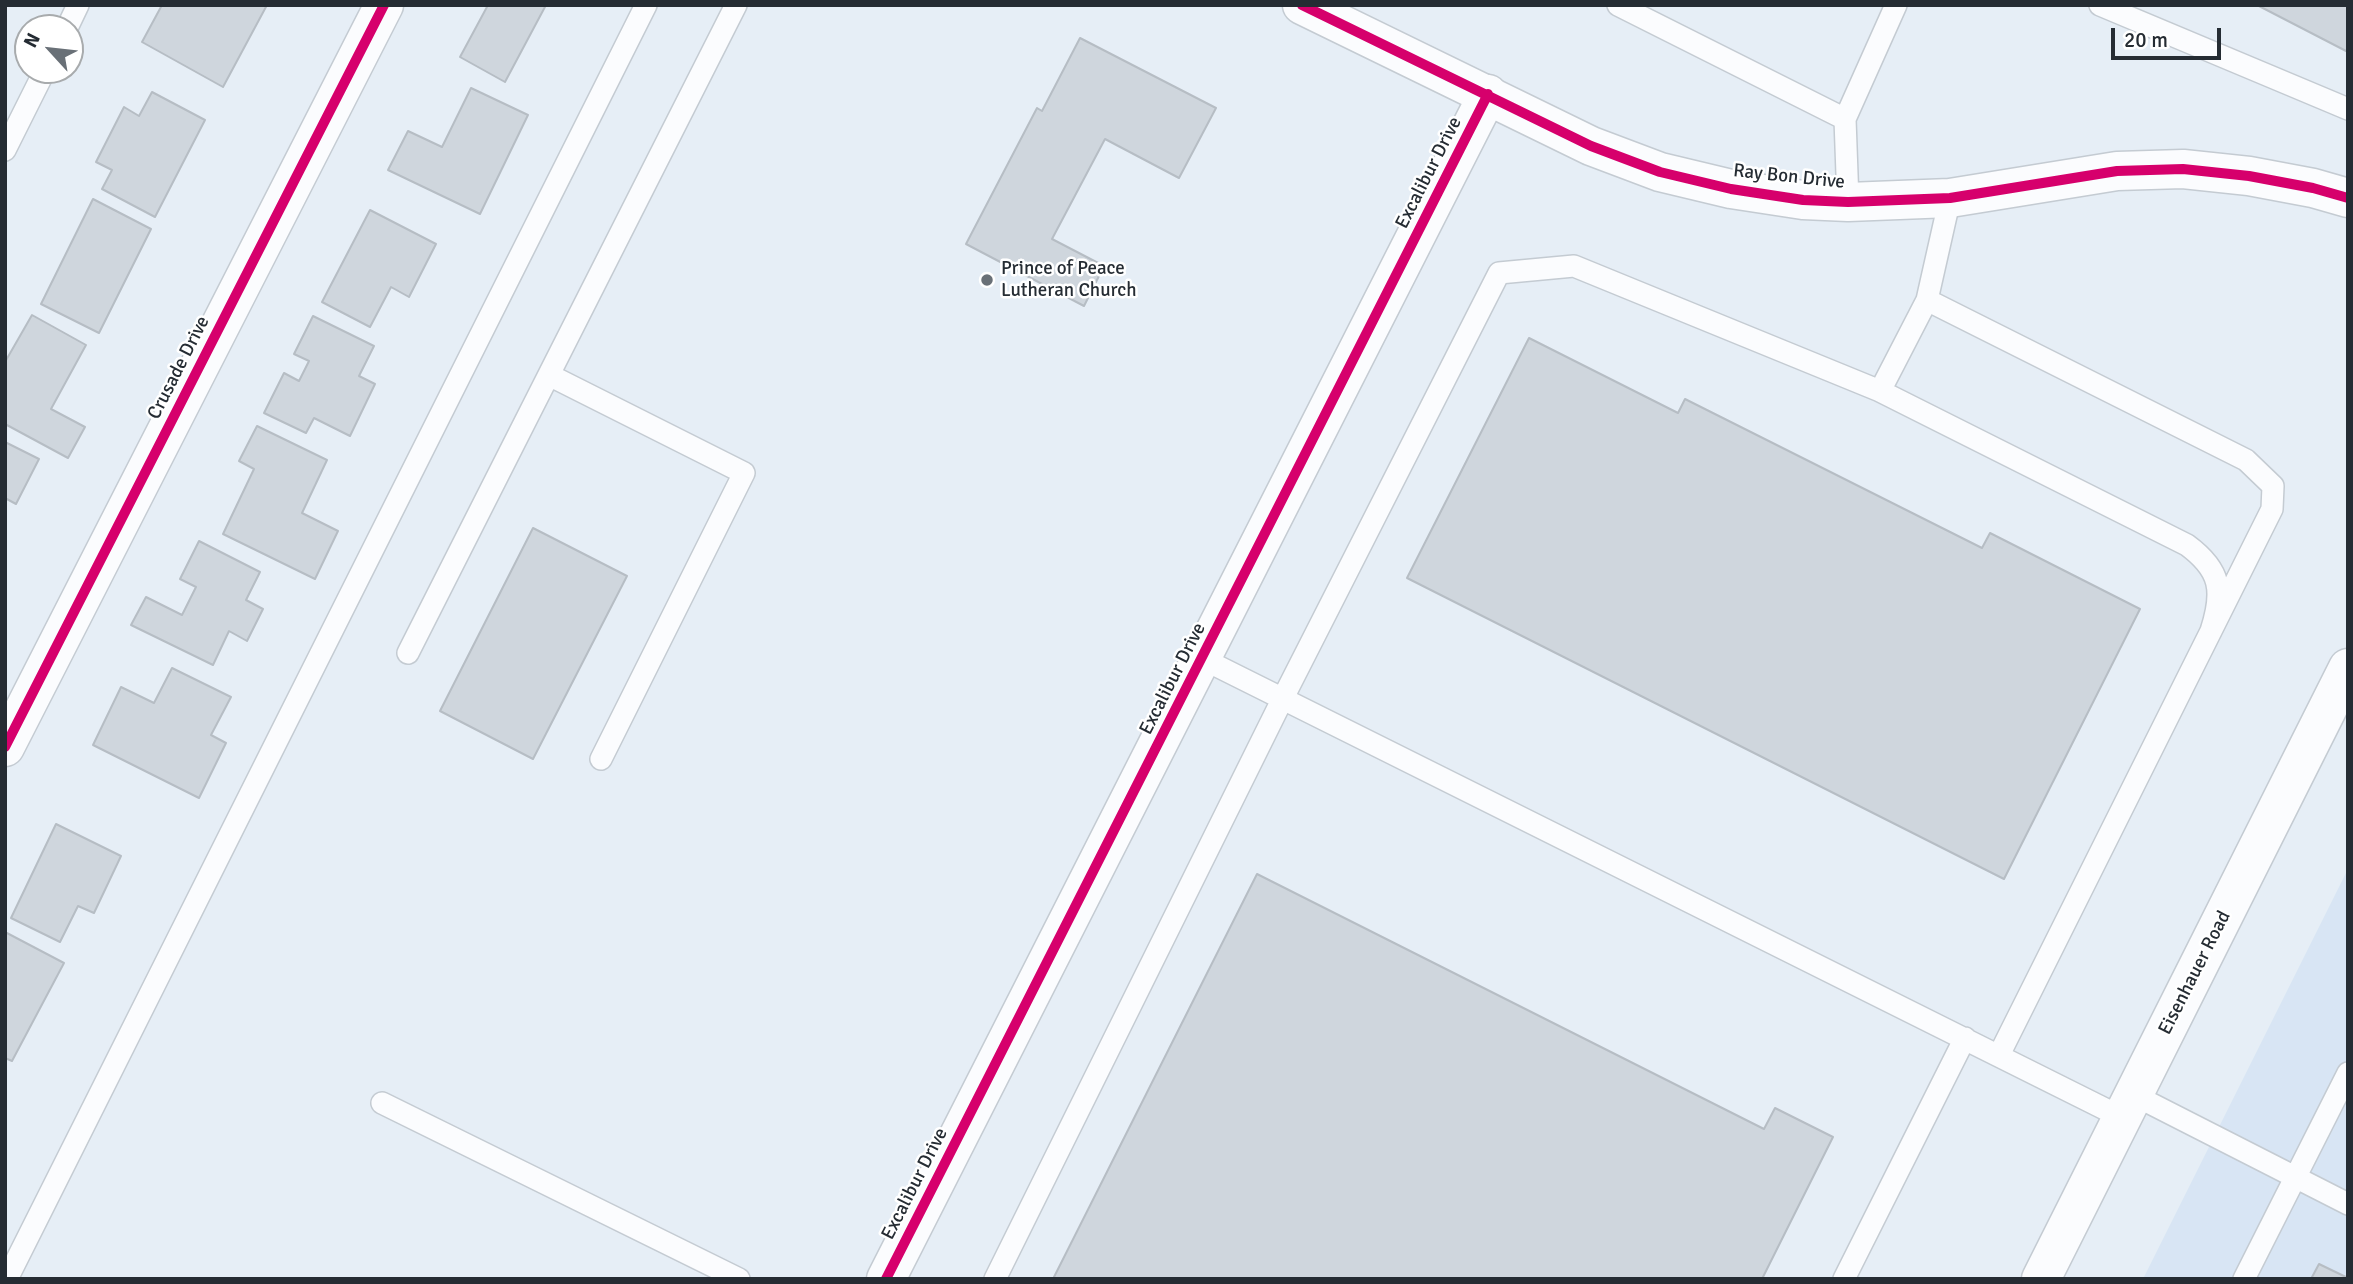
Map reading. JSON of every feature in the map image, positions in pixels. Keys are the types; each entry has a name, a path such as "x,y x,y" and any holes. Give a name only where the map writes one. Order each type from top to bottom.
{"street":[{"name":"Crusade Drive","path":"5,747 384,5"},
{"name":"Ray Bon Drive","path":"1302,5 1591,146 1660,172 1731,189 1803,200 1848,202 1950,198 2104,173 2183,170 2249,176 2313,188 2348,198"},
{"name":"Excalibur Drive","path":"886,1279 1488,94"},
{"name":"Eisenhauer Road","path":"2041,1279 2348,668"}],"lane":[{"path":"7,1279 646,5"},
{"path":"408,653 736,5"},
{"path":"1618,5 1845,119"},
{"path":"1848,202 1845,119 1896,5"},
{"path":"2100,5 2348,109"},
{"path":"5,150 39,84"},
{"path":"1880,391 1927,300 1950,198"},
{"path":"995,1279 1283,698 1499,273 1574,266 1880,391 2186,545 2201,556 2213,572 2220,594 2211,631"},
{"path":"1927,300 2246,460 2261,471 2273,486 2272,509 1999,1055"},
{"path":"549,375 744,473 601,760"},
{"path":"1203,659 1999,1055 2295,1177 2348,1203"},
{"path":"1844,1279 1965,1038"},
{"path":"2244,1279 2348,1073"},
{"path":"382,1103 738,1279"}],"shaded area":[{"path":"2348,869 2348,1279 2143,1279"}],"building":[{"path":"162,5 267,5 223,87 142,42"},
{"path":"488,5 546,5 505,82 460,57"},
{"path":"2257,5 2348,5 2348,52"},
{"path":"1080,38 1216,108 1179,178 1105,139 1052,239 1104,266 1084,306 966,244 1037,108 1042,111"},
{"path":"471,88 528,115 480,214 388,170 408,131 442,147"},
{"path":"152,92 205,120 155,217 102,189 112,170 96,162 124,107 139,116"},
{"path":"93,199 151,229 99,333 41,304"},
{"path":"370,210 436,244 409,297 391,287 370,327 322,302"},
{"path":"32,315 86,345 51,409 85,427 68,458 5,424 5,362"},
{"path":"313,316 374,346 359,376 375,384 350,436 314,418 306,433 264,413 284,373 299,381 309,361 294,354"},
{"path":"1529,338 1678,413 1685,399 1982,548 1990,533 2140,609 2004,879 1407,578"},
{"path":"257,426 327,460 302,513 338,531 315,579 223,534 254,469 239,461"},
{"path":"5,442 39,459 16,504 5,498"},
{"path":"533,528 627,576 533,759 440,711"},
{"path":"199,541 260,572 246,600 263,609 247,641 229,631 213,665 131,625 146,597 182,615 196,587 180,579"},
{"path":"172,668 231,697 211,735 226,743 199,798 93,745 121,687 154,703"},
{"path":"56,824 121,856 94,913 78,906 60,942 11,918"},
{"path":"1257,874 1764,1129 1775,1108 1833,1137 1762,1279 1053,1279"},
{"path":"5,932 64,963 12,1061 5,1058"},
{"path":"2319,1264 2348,1278 2348,1279 2311,1279"}],"cycle path":[{"path":"5,747 384,5"},
{"path":"1302,5 1591,146 1660,172 1731,189 1803,200 1848,202 1950,198 2117,171 2183,169 2249,176 2313,188 2348,198"},
{"path":"886,1279 1488,94"}],"place":[{"name":"Prince of Peace Lutheran Church","path":"987,280"}]}
